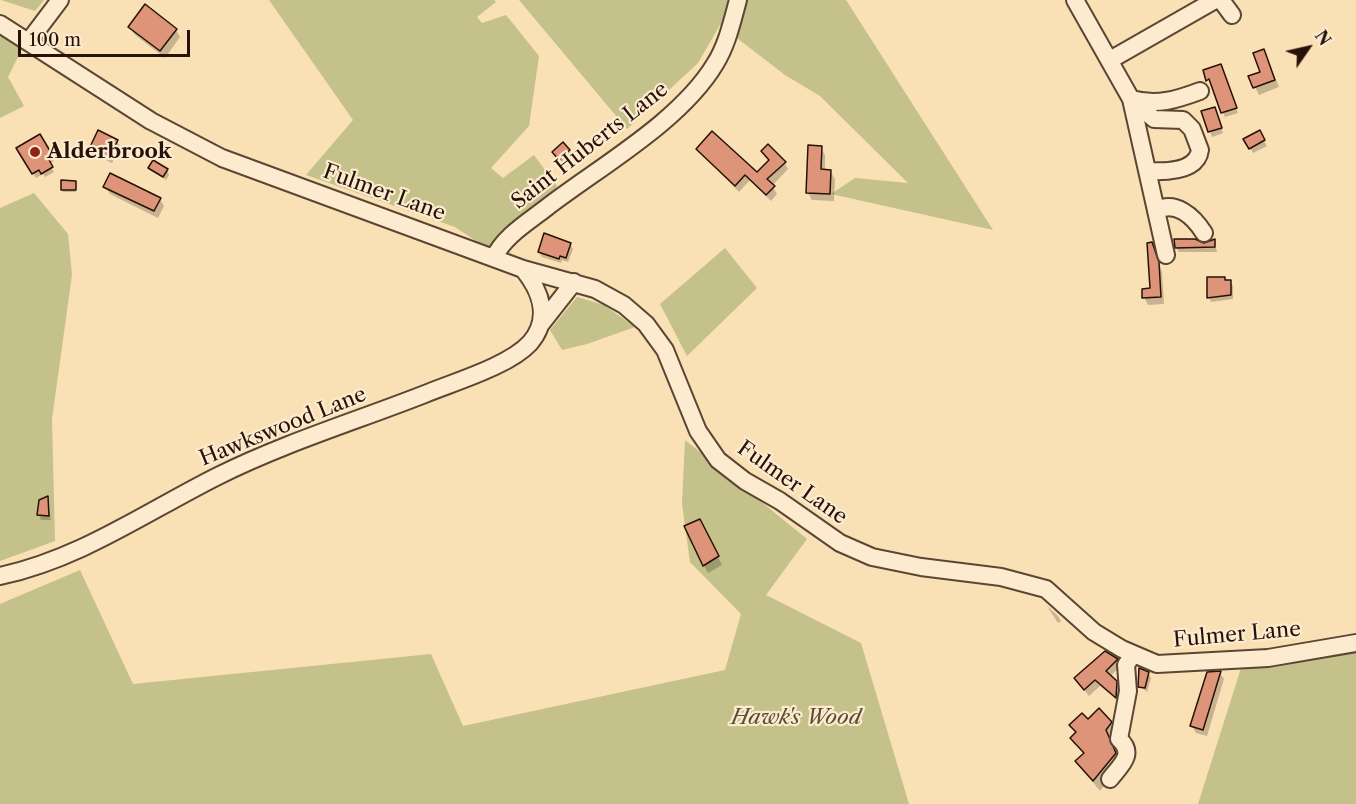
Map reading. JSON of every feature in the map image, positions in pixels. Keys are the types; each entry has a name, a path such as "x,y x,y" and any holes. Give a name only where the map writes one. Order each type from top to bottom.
{"street":[{"path":"29,41 60,0"},
{"name":"Saint Huberts Lane","path":"494,258 504,242 640,139 687,98 716,64 726,42 738,0"},
{"path":"1075,0 1131,99 1166,255"},
{"path":"1110,60 1215,0"},
{"path":"1221,0 1233,15"},
{"name":"Fulmer Lane","path":"0,24 151,121 222,158 523,269 595,289 624,305 646,324 665,350 698,431 718,460 745,481 780,501 840,543 872,557 921,567 1000,577 1046,589 1094,632 1132,654 1157,664 1268,658 1356,643"},
{"path":"1131,99 1155,104 1200,91"},
{"path":"1131,99 1154,119 1183,120 1192,129 1200,150 1195,162 1185,167 1148,176"},
{"path":"1156,211 1166,206 1173,206 1198,224 1204,233"},
{"path":"523,269 541,299 541,324"},
{"name":"Hawkswood Lane","path":"0,576 28,568 110,536 249,462 371,416 499,363 529,345 541,324 573,282"},
{"path":"1110,779 1123,765 1127,755 1125,744 1119,739 1128,691 1126,665 1132,654"}],"green space":[{"path":"1,0 44,0 35,11"},
{"path":"269,0 494,0 496,2 477,17 482,23 506,15 539,56 529,126 491,168 503,178 534,155 557,186 523,221 488,249 455,227 306,175 353,120"},
{"path":"519,0 846,0 993,230 831,194 855,178 908,183 820,96 785,75 720,25 698,63 627,129"},
{"path":"0,35 18,47 19,55 8,77 24,106 0,118"},
{"path":"34,193 68,234 72,275 52,419 55,541 0,561 0,208"},
{"path":"725,248 757,288 687,356 660,304"},
{"path":"577,297 604,305 635,327 562,350 550,330"},
{"name":"Hawk's Wood","path":"685,440 807,539 766,595 861,643 909,804 0,804 0,604 80,570 133,684 431,654 463,726 725,670 741,614 690,562 682,504"},
{"path":"1356,647 1356,804 1198,804 1241,668"}],"building":[{"path":"145,4 177,29 160,51 128,27"},
{"path":"1264,49 1275,80 1253,88 1248,76 1260,72 1253,53"},
{"path":"1221,64 1237,108 1221,113 1209,79 1206,81 1203,70"},
{"path":"1215,107 1222,128 1208,132 1201,111"},
{"path":"98,130 118,140 109,159 89,149"},
{"path":"1260,130 1265,140 1249,149 1243,139"},
{"path":"712,131 757,172 769,160 761,151 768,144 786,162 767,179 775,186 766,195 745,175 735,186 696,149"},
{"name":"Alderbrook","path":"40,134 53,156 48,158 53,167 41,174 39,170 32,174 16,148"},
{"path":"563,142 570,150 559,160 552,152"},
{"path":"808,145 822,146 821,169 831,170 830,194 806,193"},
{"path":"153,160 168,169 163,177 148,168"},
{"path":"110,173 161,198 154,211 103,187"},
{"path":"61,180 76,181 76,190 61,190"},
{"path":"544,233 571,243 566,258 560,256 559,259 538,252"},
{"path":"1174,239 1195,239 1204,243 1215,239 1215,247 1175,248"},
{"path":"1152,242 1159,262 1161,297 1142,298 1142,289 1150,288 1147,243"},
{"path":"1207,277 1225,277 1225,280 1231,280 1231,295 1207,298"},
{"path":"48,496 49,516 37,515 39,500"},
{"path":"700,519 719,556 703,566 684,526"},
{"path":"1105,651 1118,659 1106,671 1117,681 1116,698 1095,680 1084,690 1074,678"},
{"path":"1139,668 1149,672 1145,688 1138,687"},
{"path":"1221,671 1203,730 1190,726 1207,672"},
{"path":"1099,708 1112,722 1106,730 1116,753 1093,781 1075,761 1084,753 1070,738 1076,732 1069,725 1082,713 1088,719"}],"place":[{"name":"Alderbrook","path":"35,152"}]}
